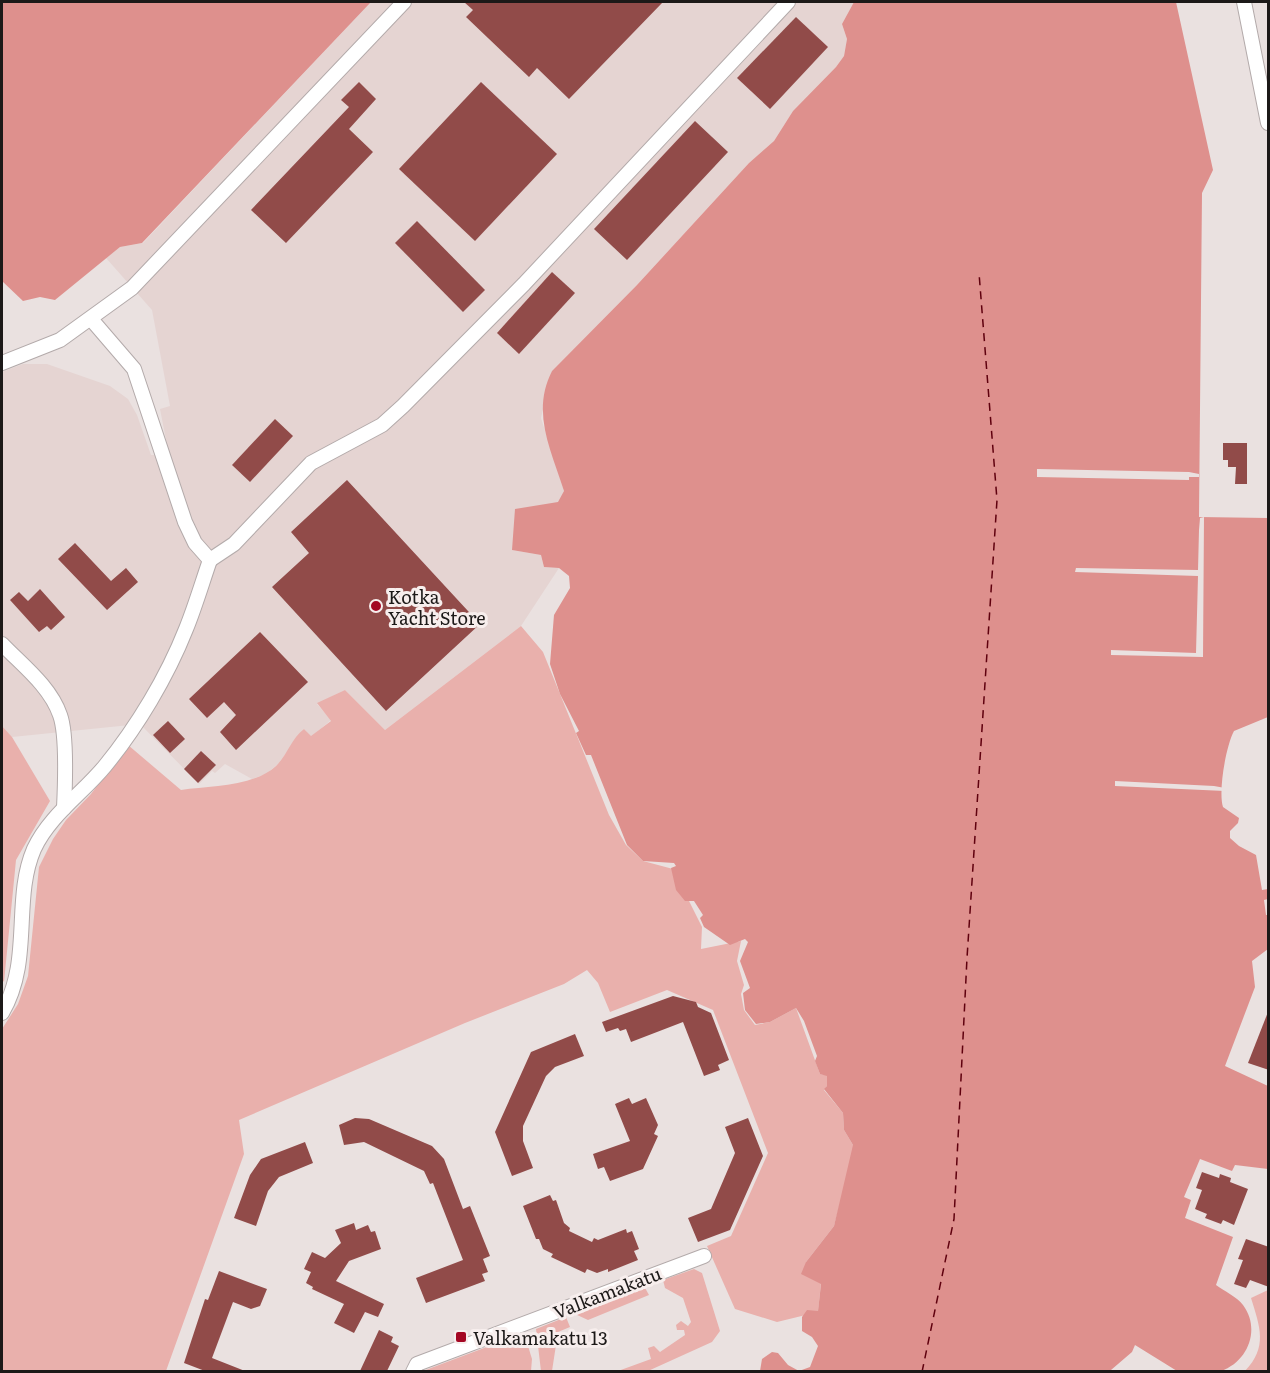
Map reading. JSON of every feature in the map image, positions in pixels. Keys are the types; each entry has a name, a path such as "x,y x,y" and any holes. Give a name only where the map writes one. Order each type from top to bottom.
{"street":[{"path":"2,363 60,340 132,288 163,259 404,2"},
{"path":"2,1013 19,970 27,874 39,840 64,808 105,767 159,684 186,630 210,560 234,544 311,463 382,425 403,406 524,284 788,2"},
{"path":"1244,2 1269,123"},
{"path":"91,319 134,369 185,522 195,543 210,560"},
{"path":"2,644 40,682 61,716 66,776 64,808"},
{"name":"Valkamakatu","path":"413,1371 417,1364 704,1256"}],"shaded area":[{"path":"2,2 371,2 142,243 120,247 55,300 40,297 23,301 2,281"},
{"path":"371,2 854,2 842,24 847,39 844,56 836,67 793,111 774,141 749,163 637,285 552,371 541,418 564,491 559,502 512,550 541,555 544,567 559,568 521,626 385,730 345,690 317,704 331,720 311,737 304,729 278,764 266,774 252,779 225,764 215,773 212,771 199,784 140,724 12,737 2,726 2,372 23,364 47,364 110,386 128,399 137,415 151,455 169,455 160,409 170,406 152,310 106,258 120,247 143,243"},
{"path":"854,2 1176,2 1213,170 1202,193 1199,517 1268,518 1268,717 1234,731 1226,757 1221,790 1223,807 1239,818 1238,823 1230,831 1230,838 1256,855 1262,890 1268,889 1268,899 1264,900 1266,915 1268,915 1268,949 1252,961 1255,987 1225,1066 1268,1086 1268,1169 1235,1165 1232,1171 1200,1159 1184,1197 1191,1200 1185,1218 1233,1237 1216,1285 1243,1305 1251,1324 1249,1344 1238,1360 1221,1371 1177,1371 1135,1345 1132,1352 1111,1370 1101,1371 799,1371 810,1367 818,1346 812,1337 802,1331 802,1317 807,1310 818,1311 821,1284 801,1274 806,1262 834,1226 853,1145 844,1130 843,1113 824,1089 827,1086 827,1076 820,1074 815,1061 817,1056 804,1021 796,1008 770,1022 756,1024 745,1010 743,993 750,988 740,961 748,942 745,939 730,945 704,927 700,918 703,915 694,901 685,901 676,890 671,868 676,866 674,863 643,861 627,845 591,755 586,755 576,733 579,731 560,694 550,664 554,615 570,588 569,576 559,568 544,567 541,555 512,550 515,509 558,502 564,491 545,431 543,402 546,386 552,371 637,285 749,163 774,141 793,111 836,67 844,56 847,39 842,24"},
{"path":"521,626 543,652 609,815 626,845 643,861 673,869 702,927 701,949 741,941 737,961 744,985 741,994 744,1010 755,1025 770,1022 796,1008 820,1074 827,1075 827,1086 824,1090 843,1113 844,1130 854,1151 834,1226 806,1262 814,1279 821,1283 818,1312 777,1322 735,1309 707,1246 731,1236 768,1153 713,1010 667,990 610,1012 598,983 587,970 564,984 465,1023 239,1120 244,1154 166,1371 2,1372 2,1029 18,1004 28,976 39,867 53,839 66,820 91,794 128,745 181,790 243,782 267,773 276,766 304,729 311,736 331,721 317,703 345,690 385,730"},
{"path":"2,726 12,737 50,801 16,860 4,982 2,979"},
{"path":"694,1269 702,1273 720,1331 712,1342 648,1371 618,1371 651,1359 648,1348 654,1346 660,1352 685,1335 684,1330 677,1330 676,1325 681,1321 688,1326 691,1322 683,1298 665,1288 663,1280"},
{"path":"644,1286 649,1295 588,1320 575,1314"},
{"path":"1268,1290 1268,1371 1245,1371 1257,1354 1260,1336 1251,1298"},
{"path":"566,1317 570,1327 558,1332 552,1371 541,1371 536,1329"},
{"path":"524,1333 532,1359 531,1371 423,1371"},
{"path":"772,1352 778,1353 788,1365 799,1371 760,1371 762,1359"}],"pier":[{"path":"1037,469 1189,472 1199,474 1199,477 1189,477 1189,480 1037,477"},
{"path":"1204,517 1203,657 1111,655 1111,650 1196,653 1198,576 1075,572 1076,568 1198,570 1200,518"},
{"path":"1115,781 1214,786 1225,788 1225,791 1115,786"}],"building":[{"path":"464,2 663,2 569,99 537,68 529,77 466,17 473,10"},
{"path":"796,17 828,47 770,109 737,78"},
{"path":"359,82 376,99 349,129 373,152 286,243 251,210 349,107 341,100"},
{"path":"481,82 557,154 475,241 399,169"},
{"path":"695,121 728,152 627,260 594,229"},
{"path":"417,221 485,290 463,312 395,243"},
{"path":"552,272 575,293 519,354 497,333"},
{"path":"275,419 293,436 250,482 232,465"},
{"path":"1223,443 1247,443 1247,484 1235,484 1236,467 1228,467 1228,460 1223,460"},
{"name":"Kotka Yacht Store","path":"347,480 480,624 386,711 272,587 309,553 291,532"},
{"path":"75,543 111,581 126,568 138,582 107,610 58,559"},
{"path":"40,589 65,617 51,630 47,626 39,632 10,600 19,592 28,601"},
{"path":"260,632 308,682 236,750 220,732 236,715 224,702 207,718 189,699"},
{"path":"168,721 185,739 170,753 153,735"},
{"path":"201,751 216,765 198,783 184,769"},
{"path":"673,996 696,1002 698,1007 711,1013 729,1060 718,1065 720,1070 704,1076 683,1022 631,1042 626,1029 620,1031 618,1028 606,1032 602,1022"},
{"path":"1269,1012 1269,1070 1248,1063"},
{"path":"575,1034 584,1056 555,1067 546,1076 523,1126 523,1141 533,1168 512,1176 495,1132 531,1052"},
{"path":"629,1098 632,1104 646,1098 658,1125 654,1134 658,1136 643,1169 610,1181 604,1167 598,1169 593,1154 630,1141 615,1104"},
{"path":"355,1118 369,1119 432,1146 444,1159 463,1209 470,1206 490,1256 483,1259 488,1272 482,1274 485,1281 426,1303 416,1278 463,1260 433,1183 430,1184 424,1171 364,1142 344,1145 339,1125"},
{"path":"748,1118 763,1156 730,1230 698,1242 688,1218 711,1209 735,1153 725,1127"},
{"path":"305,1142 313,1163 279,1177 268,1191 256,1226 234,1218 250,1175 261,1159"},
{"path":"1202,1172 1219,1178 1220,1174 1231,1178 1230,1182 1248,1189 1234,1225 1223,1220 1221,1224 1205,1218 1207,1214 1195,1209 1202,1190 1196,1188"},
{"path":"550,1195 553,1201 556,1200 564,1223 570,1228 569,1231 592,1242 594,1238 598,1240 626,1229 627,1233 632,1231 639,1249 634,1251 638,1260 608,1272 608,1269 597,1273 587,1269 585,1273 551,1257 553,1254 543,1249 539,1239 536,1239 523,1206"},
{"path":"354,1223 356,1230 368,1225 371,1232 375,1231 381,1249 349,1261 336,1281 384,1304 378,1317 365,1312 354,1333 334,1323 344,1304 312,1289 313,1287 306,1283 311,1272 304,1269 312,1252 325,1258 341,1243 335,1230"},
{"path":"1246,1239 1269,1247 1269,1287 1250,1280 1246,1288 1234,1284 1243,1260 1238,1259"},
{"path":"219,1271 267,1289 260,1306 251,1309 233,1302 212,1358 245,1371 205,1371 184,1363 205,1299 208,1300"},
{"path":"379,1330 393,1337 391,1342 399,1346 387,1371 360,1371"}],"ferry route":[{"path":"922,1372 954,1219 967,958 997,500 979,273"}],"place":[{"name":"Kotka Yacht Store","path":"376,606"},
{"name":"Valkamakatu 13","path":"461,1337"}]}
